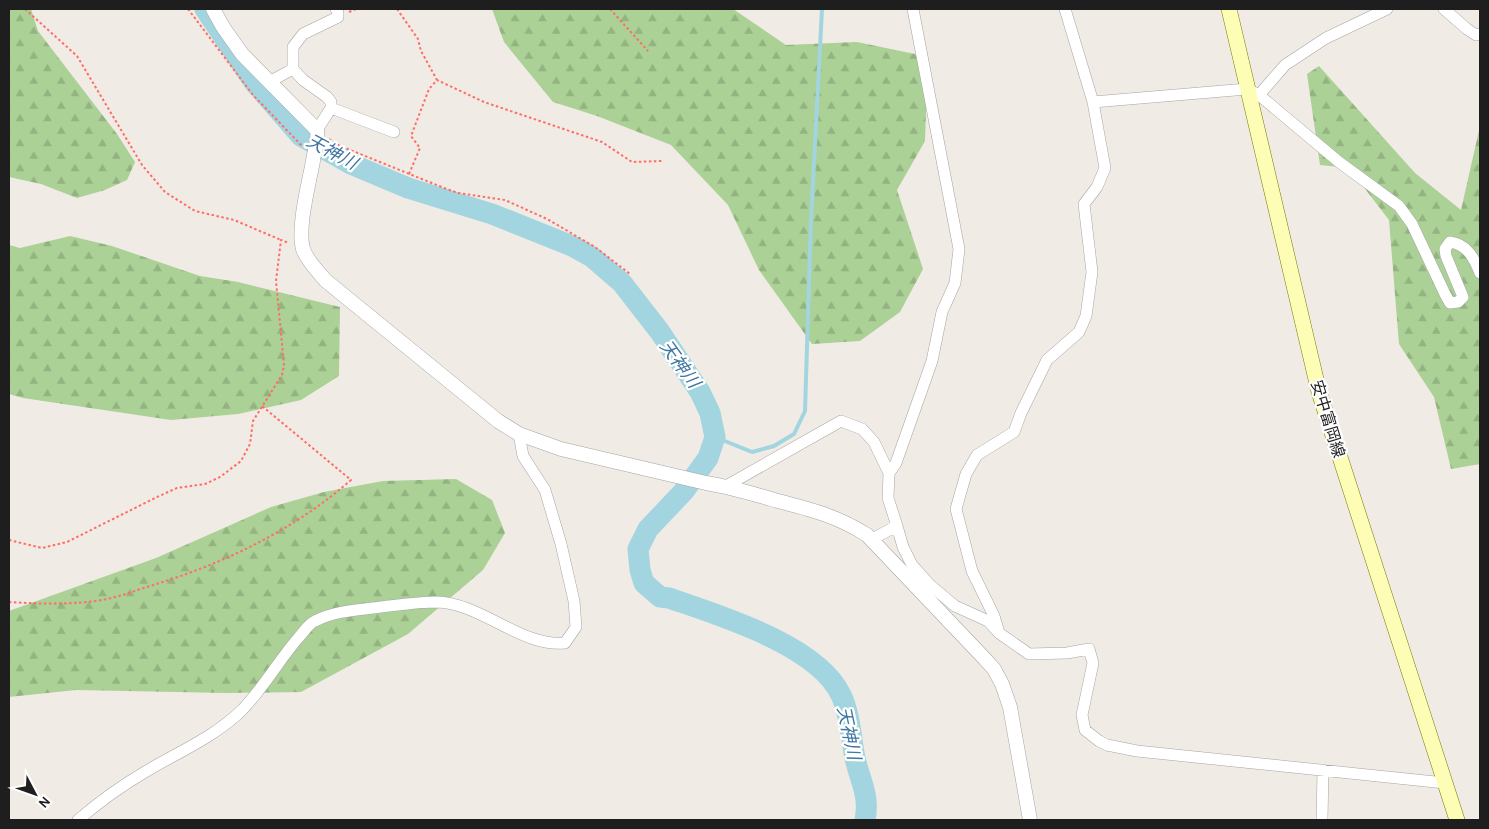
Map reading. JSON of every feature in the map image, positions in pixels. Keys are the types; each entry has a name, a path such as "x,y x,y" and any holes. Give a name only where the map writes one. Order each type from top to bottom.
{"main road":[{"name":"安中富岡線","path":"1229,9 1253,92 1319,392 1458,820"}],"street":[{"path":"213,9 242,54 318,133"},
{"path":"336,9 338,17 303,34 293,47 293,68 303,80 327,96 331,102 331,108 318,133 302,228 303,248 307,257 325,280 498,421 519,434 561,449 706,484 726,486 834,516 851,524 872,539 983,657 1002,684 1010,707 1030,820"},
{"path":"888,473 896,463 932,361 942,312 955,283 959,249 913,9"},
{"path":"999,633 994,616 972,571 956,508 966,474 977,455 1014,432 1021,413 1047,360 1079,332 1086,316 1092,272 1084,204 1097,187 1105,168 1093,102 1065,9"},
{"path":"1093,102 1253,92 1285,65 1326,38 1387,9"},
{"path":"1444,9 1466,29 1476,35 1480,34"},
{"path":"269,82 293,68"},
{"path":"1253,92 1339,162 1380,190 1399,206 1412,224 1444,294 1450,303 1458,302 1463,297 1446,256 1445,249 1450,242 1457,243 1466,249 1474,259 1480,273"},
{"path":"331,108 394,132"},
{"path":"726,486 841,420 862,429 874,442 888,473 888,498 903,547 912,565 930,585 955,606 988,621 999,633 1029,654 1068,653 1089,650 1093,663 1082,715 1086,730 1099,741 1107,745 1137,751 1445,783"},
{"path":"78,820 106,796 220,728 244,708 277,667 283,656 312,622 339,612 414,603 448,603 462,606 541,641 557,644 565,643 576,627 574,602 561,544 545,490 523,456 519,434"},
{"path":"872,539 897,526"},
{"path":"1322,820 1323,770"}],"path":[{"path":"25,9 77,56 142,165 165,192 195,211 234,220 303,248"},
{"path":"188,9 253,95 314,155"},
{"path":"397,9 418,39 421,51 437,80 484,102 602,142 632,162 662,161"},
{"path":"610,9 648,51"},
{"path":"409,174 420,148 411,136 430,89 437,80"},
{"path":"318,133 338,145 458,193 505,200 547,219 595,247 630,274"},
{"path":"9,540 42,548 68,542 177,488 205,484 220,477 241,461 250,444 253,421 282,375 284,365 276,281 281,240"},
{"path":"9,602 54,603 107,599 174,580 247,550 333,496 351,480 262,406"}],"green space":[{"path":"9,9 31,9 38,31 117,134 135,162 127,180 105,190 77,198 41,184 9,177"},
{"path":"492,9 733,9 786,45 857,42 915,54 927,80 925,141 897,190 923,269 900,312 860,341 812,344 759,270 728,205 671,145 597,116 553,102 504,42"},
{"path":"1319,66 1415,173 1461,210 1480,126 1480,464 1451,469 1434,397 1399,344 1389,220 1349,168 1320,165 1307,74"},
{"path":"70,236 112,246 200,276 238,282 340,307 339,376 301,400 238,414 171,420 23,398 9,394 9,245 20,248"},
{"path":"456,479 492,500 505,533 483,570 408,634 301,692 227,693 76,690 9,697 9,611 156,558 271,507 324,492 383,481"}],"waterway":[{"name":"天神川","path":"205,9 254,82 301,136 351,164 408,188 492,214 572,246 592,257 622,283 660,332 700,392 710,413 715,437 708,458 684,491 648,529 638,549 640,570 644,583 660,597 669,598 713,613 765,634 811,661 829,677 841,695 846,710 855,758 864,788 866,803 865,820"},
{"path":"715,437 752,452 774,446 794,434 805,411 811,220 822,9"}]}
